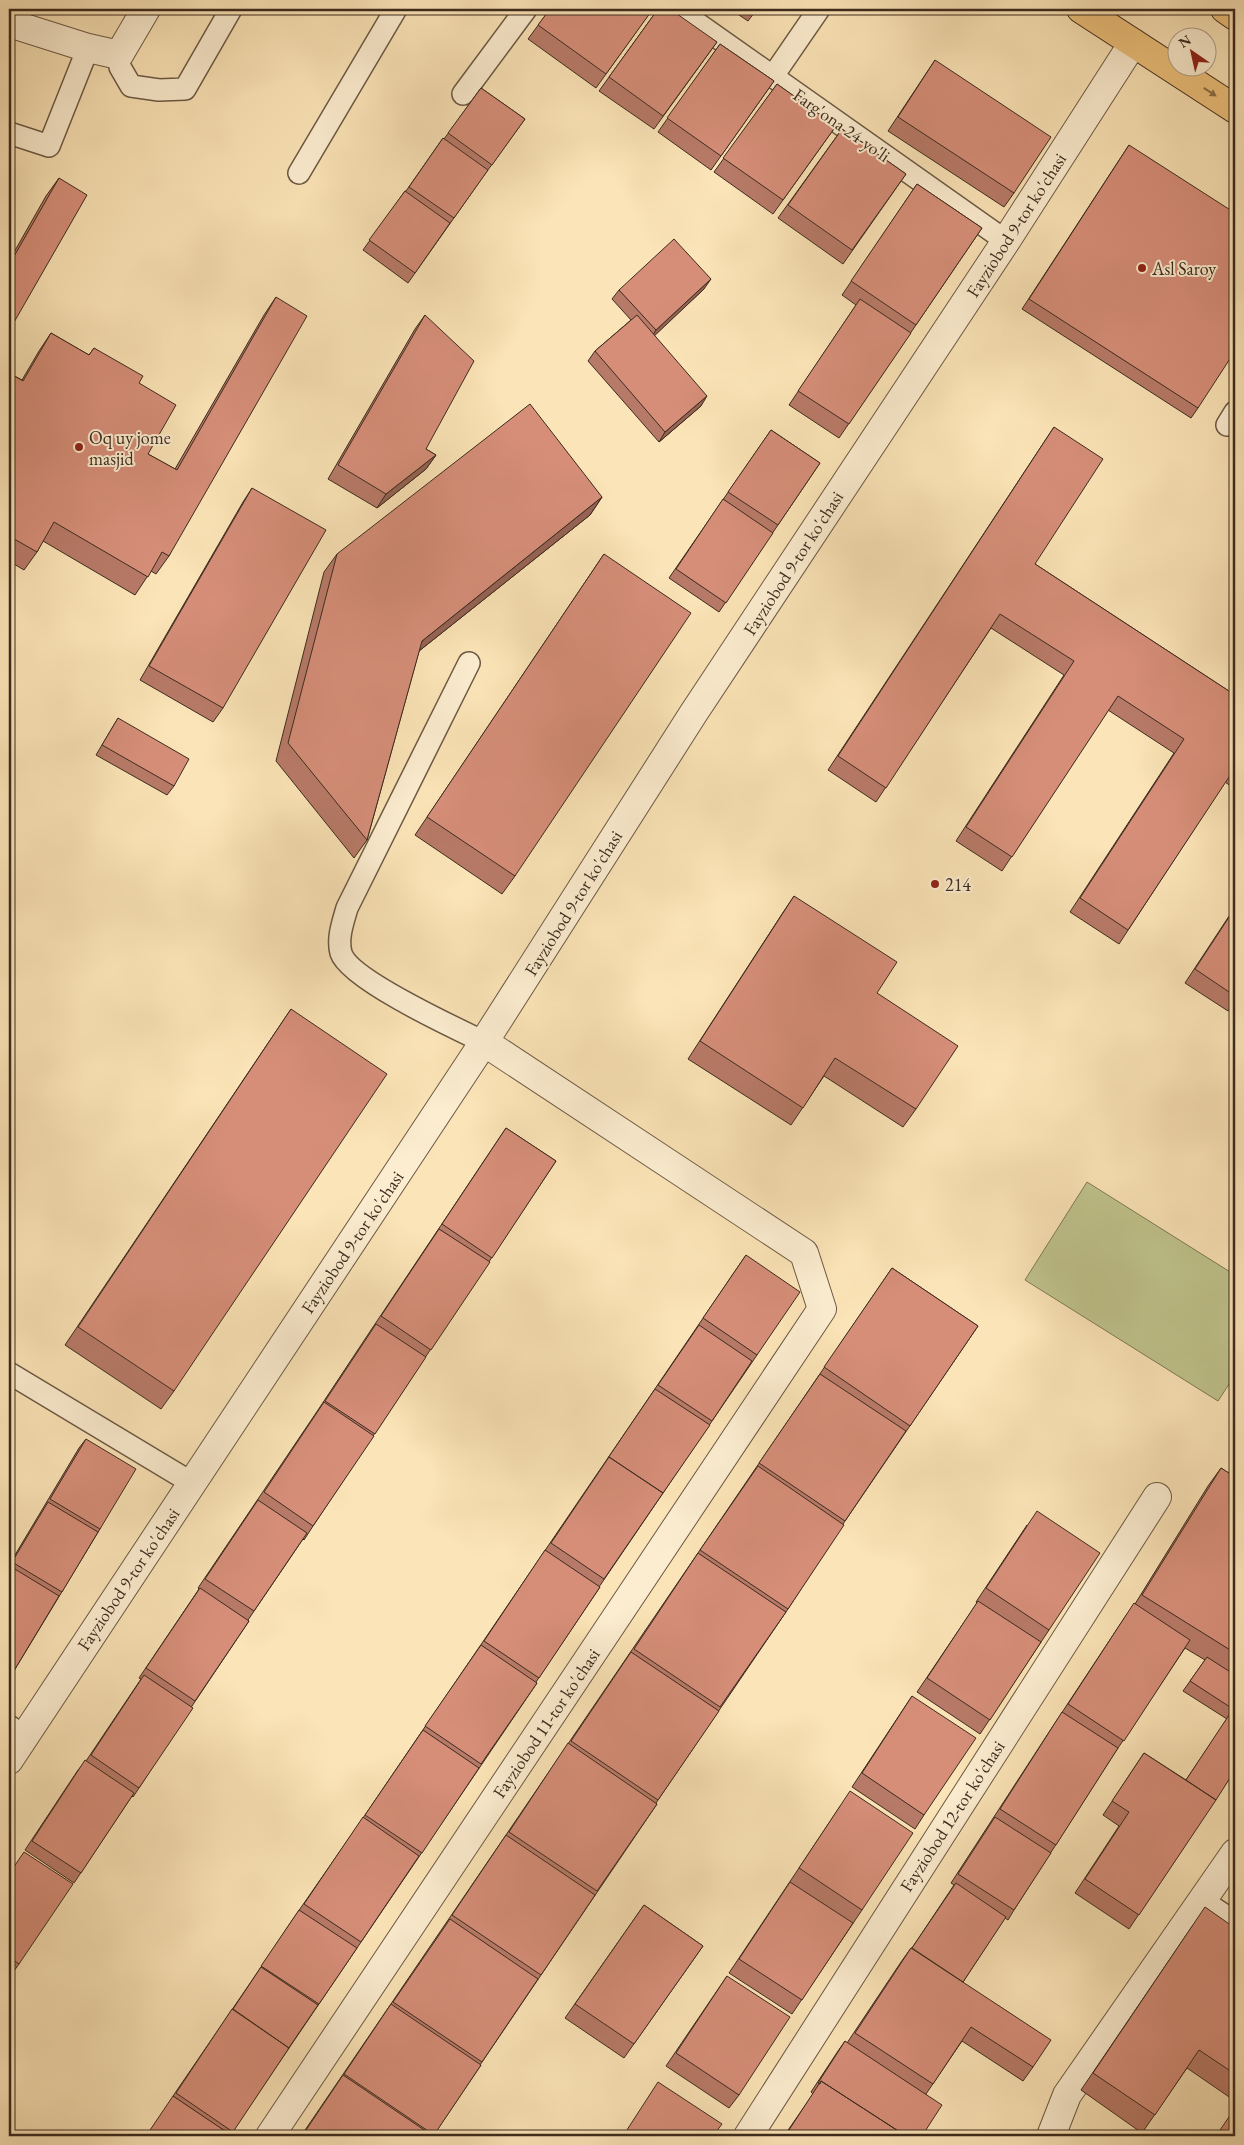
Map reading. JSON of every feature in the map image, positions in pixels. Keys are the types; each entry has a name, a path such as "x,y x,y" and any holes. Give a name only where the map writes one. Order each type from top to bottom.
{"main road":[{"path":"1081,9 1235,109"},
{"path":"1225,9 1235,16"}],"street":[{"path":"9,23 88,48 119,55 146,9"},
{"name":"Fayziobod 9-tor ko'chasi","path":"9,1760 16,1731 192,1483 484,1042 693,714 1006,241 1133,43"},
{"name":"Fayziobod 11-tor ko'chasi","path":"270,2136 822,1309 804,1253 484,1042"},
{"name":"Fayziobod 12-tor ko'chasi","path":"748,2136 1157,1497"},
{"path":"1051,2136 1067,2095 1235,1853"}],"lane":[{"path":"119,55 120,67 131,86 159,90 185,89 231,9"},
{"path":"299,173 396,9"},
{"path":"463,94 526,9"},
{"name":"Farg'ona 24-yo'li","path":"677,9 1006,241"},
{"path":"773,76 819,9"},
{"path":"9,133 48,146 88,48"},
{"path":"469,663 347,908 340,934 341,954 350,968 415,1008 484,1042"},
{"path":"9,1373 192,1483"},
{"path":"1203,1901 1235,1922"}],"green space":[{"path":"1087,1182 1235,1275 1235,1375 1218,1401 1025,1280"}],"building":[{"path":"550,9 653,9 606,74 538,25"},
{"path":"658,9 670,9 717,42 663,116 609,77"},
{"path":"720,44 774,81 721,156 667,118"},
{"path":"935,60 1051,137 1014,193 898,117"},
{"path":"777,84 836,126 783,200 723,158"},
{"path":"481,88 525,119 492,165 448,133"},
{"path":"842,129 906,174 852,250 788,205"},
{"path":"443,138 488,170 454,218 409,187"},
{"name":"Asl Saroy","path":"1129,145 1235,213 1235,351 1198,408 1029,299"},
{"path":"59,178 87,195 9,331 9,265"},
{"path":"917,184 982,228 916,325 851,281"},
{"path":"405,191 450,223 415,273 369,240"},
{"path":"674,239 711,279 656,330 619,290"},
{"name":"Oq uy jome masjid","path":"276,297 307,316 169,556 162,552 148,577 54,522 37,552 9,536 9,511 15,500 9,497 9,373 23,381 51,333 89,355 94,348 143,376 139,383 176,405 148,454 177,470"},
{"path":"860,299 911,333 849,424 798,391"},
{"path":"425,315 474,361 426,449 436,455 386,494 338,465"},
{"path":"637,315 707,396 665,432 595,351"},
{"path":"530,404 602,497 422,641 367,840 288,743 337,554"},
{"path":"1054,427 1103,459 1035,564 1235,695 1235,768 1128,930 1080,898 1184,739 1118,696 1012,857 966,827 1074,661 1000,614 886,788 838,756"},
{"path":"771,430 820,463 778,525 728,492"},
{"path":"252,488 326,530 223,708 149,666"},
{"path":"723,499 773,533 726,603 676,569"},
{"path":"604,554 691,613 515,876 427,817"},
{"path":"118,718 189,759 174,786 102,745"},
{"path":"794,896 897,962 877,993 958,1046 916,1109 835,1058 803,1108 700,1041"},
{"path":"1235,908 1235,996 1195,969"},
{"path":"291,1009 387,1074 174,1391 78,1327"},
{"path":"506,1128 556,1161 492,1258 442,1224"},
{"path":"439,1229 490,1262 431,1350 381,1316"},
{"path":"746,1255 800,1292 757,1355 703,1318"},
{"path":"892,1268 978,1326 910,1426 824,1367"},
{"path":"376,1324 426,1357 375,1434 325,1401"},
{"path":"699,1325 752,1361 712,1421 658,1385"},
{"path":"820,1374 906,1431 845,1521 759,1463"},
{"path":"655,1389 710,1425 663,1493 608,1458"},
{"path":"324,1402 374,1436 313,1526 264,1492"},
{"path":"86,1439 136,1469 100,1529 50,1499"},
{"path":"609,1457 663,1493 604,1579 551,1543"},
{"path":"758,1466 844,1525 788,1609 700,1550"},
{"path":"1221,1468 1235,1477 1235,1653 1142,1595"},
{"path":"258,1500 307,1533 254,1611 205,1579"},
{"path":"48,1502 98,1532 62,1592 12,1562"},
{"path":"1037,1511 1100,1553 1049,1630 986,1588"},
{"path":"545,1550 600,1587 539,1678 484,1641"},
{"path":"698,1553 786,1612 720,1707 634,1649"},
{"path":"10,1566 59,1596 9,1679 9,1568"},
{"path":"200,1588 249,1621 195,1701 146,1668"},
{"path":"978,1601 1041,1642 990,1720 927,1678"},
{"path":"1134,1603 1190,1640 1124,1741 1068,1704"},
{"path":"481,1645 537,1683 481,1764 425,1726"},
{"path":"631,1652 719,1711 658,1800 571,1741"},
{"path":"1207,1657 1235,1675 1235,1770 1216,1800 1186,1780 1233,1709 1190,1681"},
{"path":"144,1675 193,1708 139,1788 91,1755"},
{"path":"912,1696 976,1738 924,1815 862,1773"},
{"path":"1062,1712 1118,1748 1056,1845 1000,1809"},
{"path":"423,1730 479,1768 422,1853 365,1815"},
{"path":"568,1743 657,1804 597,1891 509,1832"},
{"path":"1144,1753 1216,1800 1139,1915 1085,1879 1129,1812 1112,1801"},
{"path":"85,1760 134,1793 81,1873 32,1841"},
{"path":"850,1791 913,1833 862,1910 799,1868"},
{"path":"363,1817 419,1856 361,1942 304,1904"},
{"path":"995,1817 1051,1853 1014,1910 958,1874"},
{"path":"506,1835 595,1895 541,1975 452,1915"},
{"path":"24,1852 73,1884 19,1964 9,1957 9,1874"},
{"path":"790,1882 853,1923 802,2000 739,1959"},
{"path":"956,1883 1006,1917 963,1982 912,1948"},
{"path":"644,1905 703,1946 634,2044 575,2004"},
{"path":"1205,1907 1235,1928 1235,2074 1199,2050 1155,2115 1093,2073"},
{"path":"299,1910 357,1948 319,2004 261,1966"},
{"path":"450,1919 538,1979 482,2062 393,2002"},
{"path":"911,1948 1051,2040 1033,2067 971,2027 933,2084 855,2033"},
{"path":"9,1966 14,1969 9,1978"},
{"path":"261,1967 318,2005 289,2048 233,2009"},
{"path":"727,1976 790,2017 739,2095 676,2053"},
{"path":"391,2004 481,2065 434,2135 344,2074"},
{"path":"232,2009 289,2048 233,2132 176,2093"},
{"path":"845,2041 942,2105 922,2136 906,2136 821,2081 820,2084 818,2083"},
{"path":"343,2075 433,2136 308,2136 304,2133"},
{"path":"821,2081 906,2136 785,2136"},
{"path":"658,2082 722,2124 713,2136 623,2136"},
{"path":"173,2096 231,2135 146,2136"},
{"path":"1235,2108 1235,2136 1216,2136"}],"place":[{"name":"Asl Saroy","path":"1142,268"},
{"name":"Oq uy jome masjid","path":"79,447"},
{"name":"214","path":"935,884"}]}
